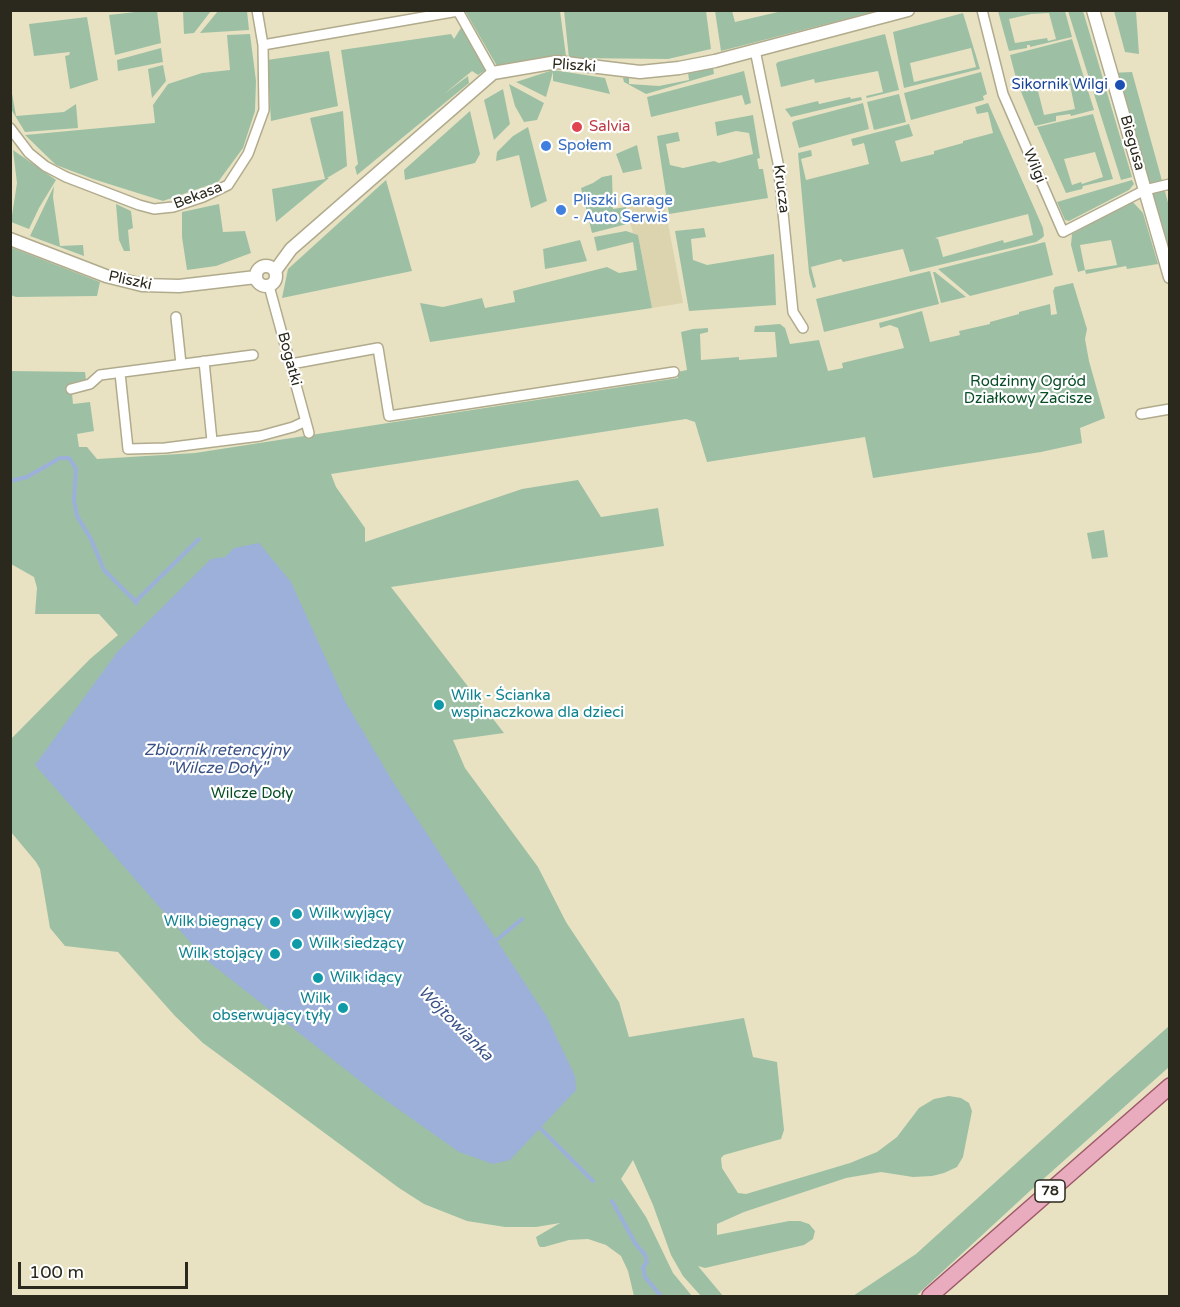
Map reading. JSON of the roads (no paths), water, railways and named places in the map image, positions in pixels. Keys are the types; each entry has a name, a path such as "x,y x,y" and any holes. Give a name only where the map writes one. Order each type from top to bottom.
{"main road":[{"name":"78","path":"930,1296 1170,1086"}],"street":[{"name":"Bekasa","path":"10,128 29,153 59,174 139,205 154,208 174,207 203,197 228,185 248,154 264,110 263,45 256,10"},
{"name":"Pliszki","path":"493,73 557,62 639,72 679,69 908,10"},
{"name":"Wilgi","path":"982,10 1004,94 1063,232 1145,190 1170,184"},
{"name":"Biegusa","path":"1093,10 1170,277"},
{"path":"256,277 261,285 269,286 276,280 275,271 291,249 397,154 493,73 458,11 263,45"},
{"name":"Krucza","path":"755,50 768,103 778,163 793,312 803,328"},
{"name":"Pliszki","path":"10,239 106,276 142,285 179,286 256,277 257,271 263,267 270,267 275,271"},
{"name":"Bogatki","path":"269,286 309,433"},
{"path":"176,317 181,364"},
{"path":"291,364 378,348 389,416 674,372"},
{"path":"71,389 90,384 100,375 253,355"},
{"path":"204,361 212,441"},
{"path":"120,373 128,449 165,448 260,436 306,421"},
{"path":"1141,414 1170,409"}],"water":[{"name":"Zbiornik retencyjny \"Wilcze Doły\"","path":"259,543 291,582 346,703 393,782 547,1017 575,1076 576,1090 510,1160 493,1164 459,1152 374,1092 205,959 35,765 118,651 211,559 225,557 234,548"}],"waterway":[{"name":"Wójtowianka","path":"10,481 27,477 60,458 69,458 76,469 74,500 77,516 91,539 104,570 137,603"},
{"path":"135,602 199,539"},
{"path":"493,943 522,919"},
{"name":"Wójtowianka","path":"536,1124 593,1181"},
{"name":"Wójtowianka","path":"612,1201 635,1243 645,1255 647,1262 643,1267 645,1277 661,1296"}],"place":[{"name":"Sikornik Wilgi","path":"1120,85"},
{"name":"Salvia","path":"577,127"},
{"name":"Społem","path":"546,146"},
{"name":"Pliszki Garage - Auto Serwis","path":"561,210"},
{"name":"Wilk - Ścianka wspinaczkowa dla dzieci","path":"439,705"},
{"name":"Wilk wyjący","path":"297,914"},
{"name":"Wilk biegnący","path":"275,922"},
{"name":"Wilk siedzący","path":"297,944"},
{"name":"Wilk stojący","path":"275,954"},
{"name":"Wilk idący","path":"318,978"},
{"name":"Wilk obserwujący tyły","path":"343,1008"}],"park label":[{"name":"Rodzinny Ogród Działkowy Zacisze","path":"1028,390"},
{"name":"Wilcze Doły","path":"252,794"}]}
